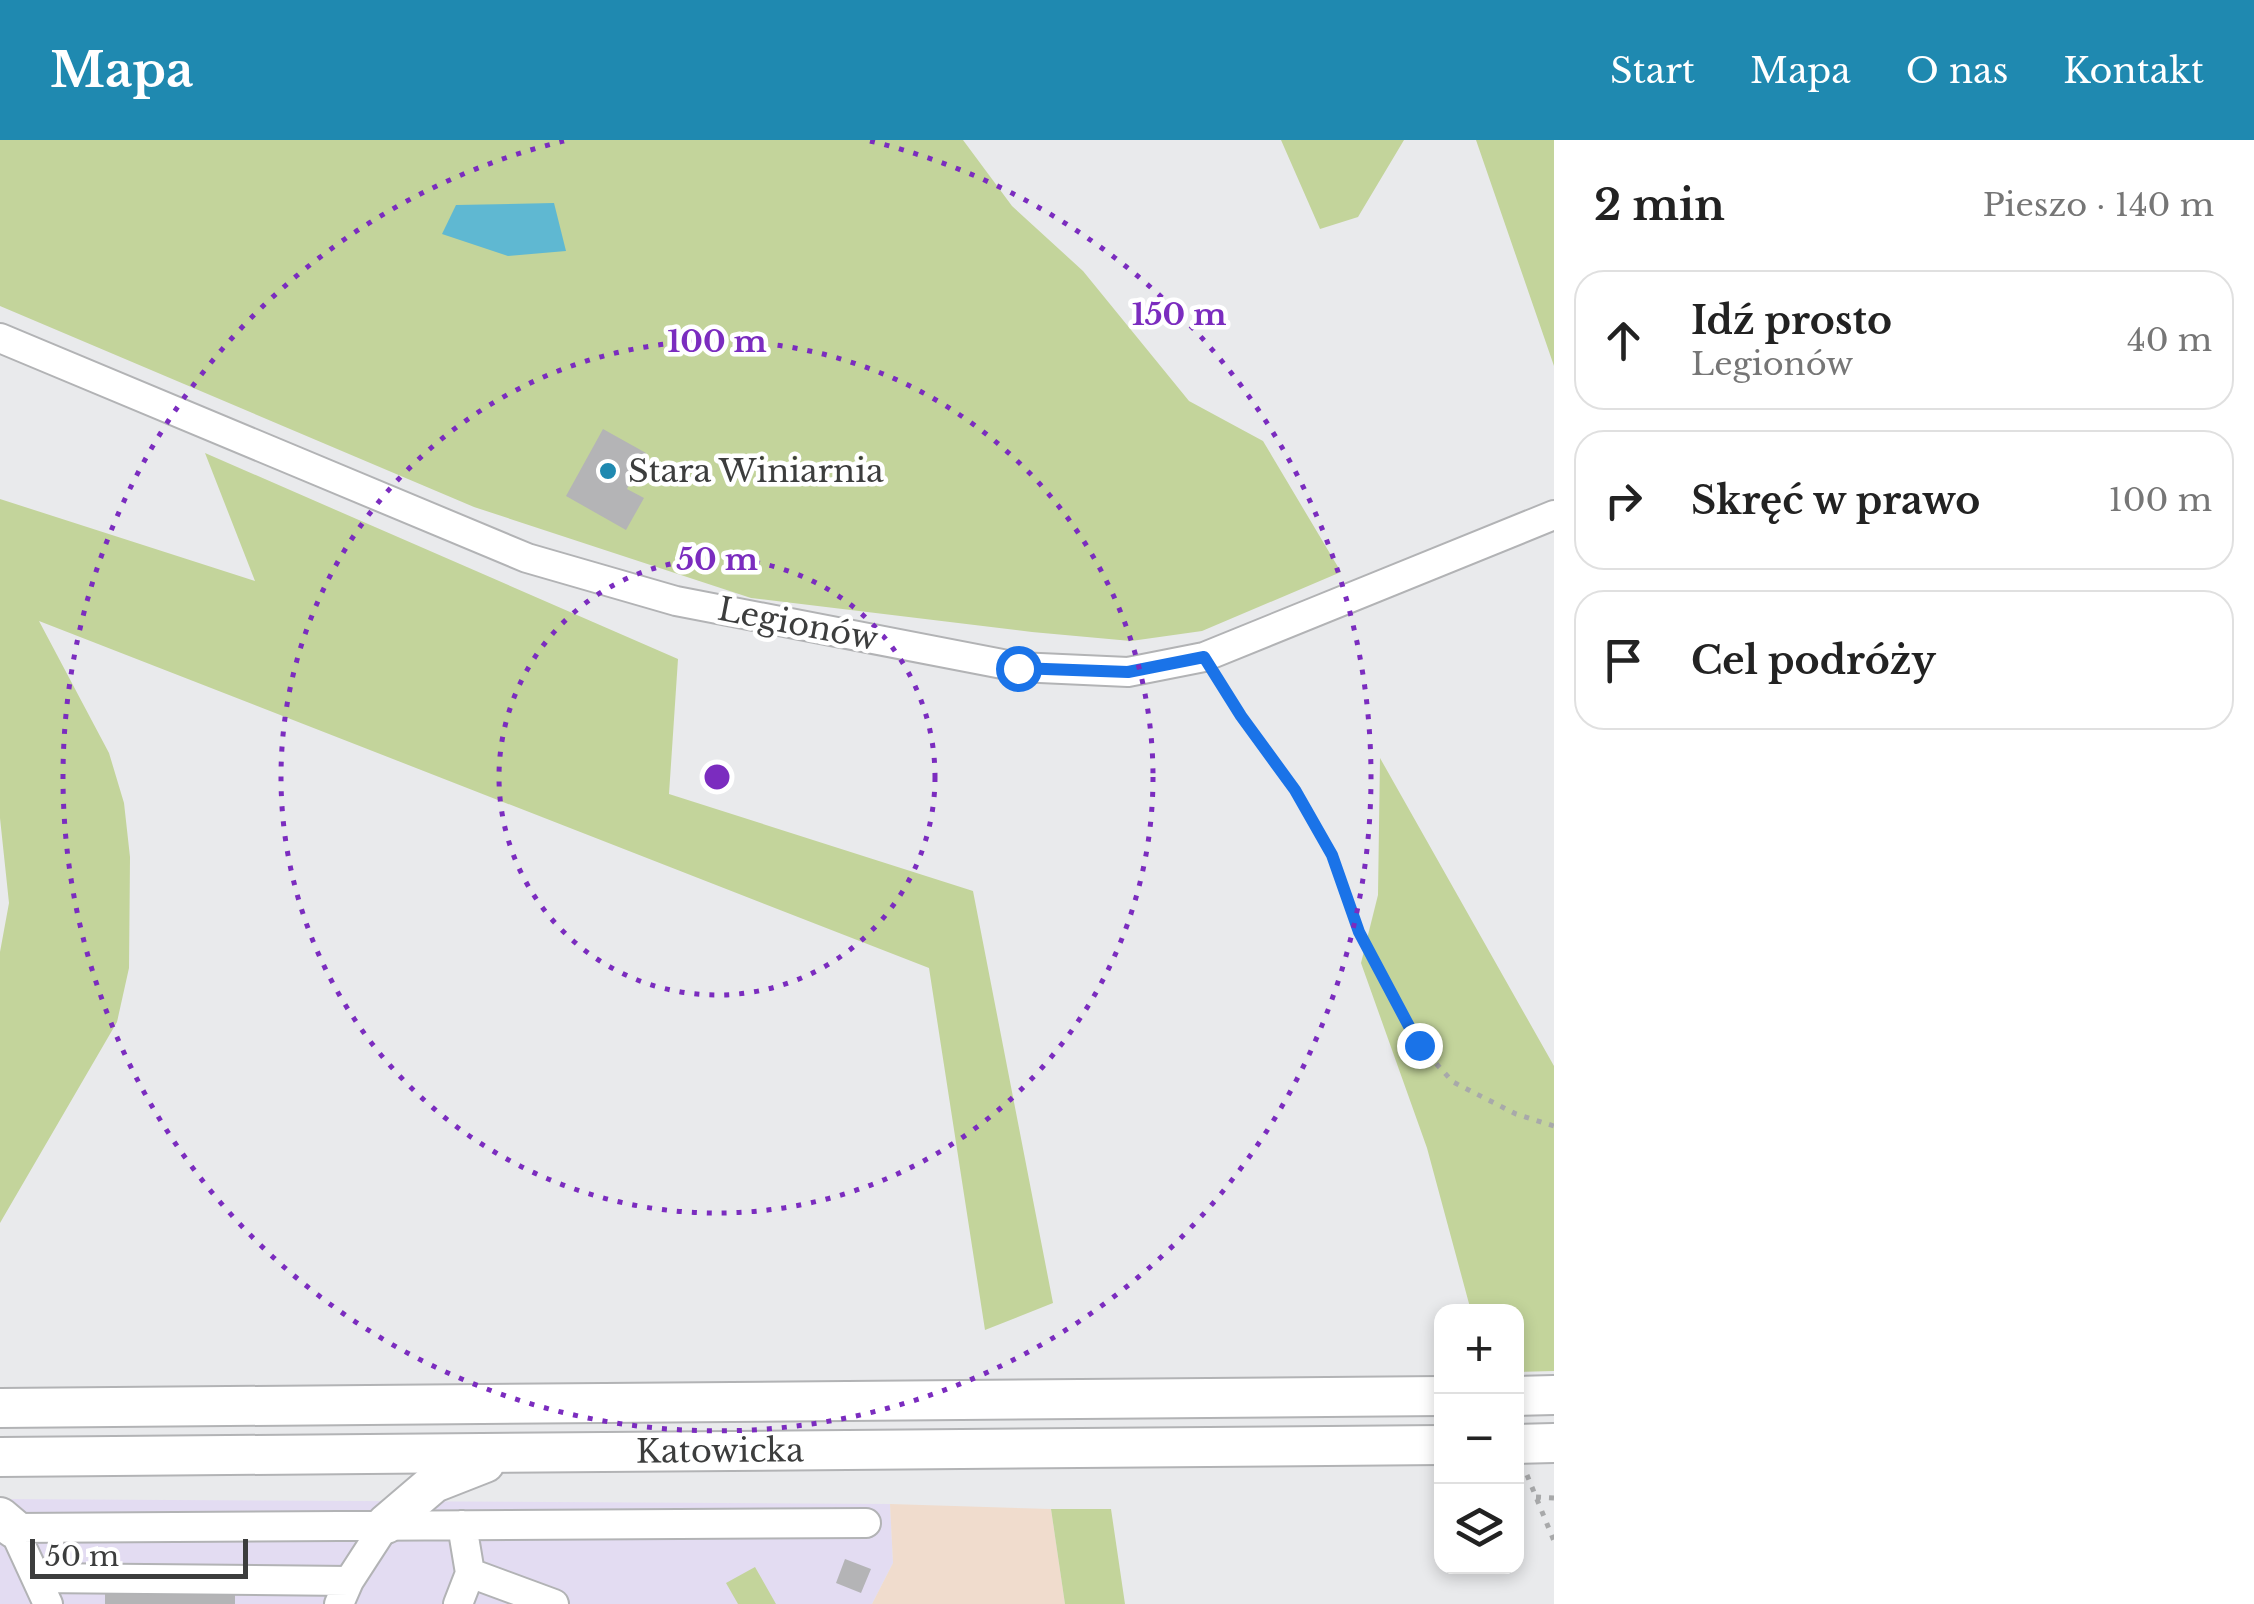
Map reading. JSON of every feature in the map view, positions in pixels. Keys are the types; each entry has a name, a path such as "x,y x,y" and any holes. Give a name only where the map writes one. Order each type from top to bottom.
{"main road":[{"name":"Katowicka","path":"0,1408 1434,1396"},
{"path":"1524,1396 1554,1396"},
{"path":"1524,1444 1554,1443"},
{"name":"Katowicka","path":"0,1458 1434,1444"},
{"path":"386,1524 434,1483 506,1455"}],"street":[{"name":"Legionów","path":"0,338 527,558 676,601 1018,668 1128,672 1204,657 1554,515"},
{"path":"48,1604 7,1523 866,1523"},
{"path":"36,1578 344,1593 386,1524"},
{"path":"458,1604 470,1573 462,1525"},
{"path":"470,1573 554,1604"}],"path":[{"path":"1204,657 1295,790 1332,855 1359,932 1419,1045 1453,1082 1516,1114 1554,1126"},
{"path":"1524,1464 1554,1541"},
{"path":"1536,1497 1554,1498"}],"shaded area":[{"path":"0,1499 890,1504 893,1563 872,1604 0,1604"},
{"path":"890,1504 1051,1509 1065,1604 872,1604 893,1563"}],"green space":[{"path":"0,140 963,140 1012,206 1083,271 1189,401 1263,441 1341,572 1202,631 1131,641 751,598 474,507 0,306"},
{"path":"1281,140 1404,140 1358,217 1320,229"},
{"path":"1476,140 1554,140 1554,366"},
{"path":"205,453 678,659 669,794 973,891 1053,1303 985,1330 929,968 39,621 109,753 124,803 130,857 129,968 117,1022 0,1223 0,952 9,903 0,818 0,499 255,581"},
{"path":"1380,758 1554,1066 1554,1371 1524,1372 1524,1304 1469,1304 1427,1148 1361,963 1378,895"},
{"path":"1051,1509 1111,1509 1125,1604 1065,1604"},
{"path":"755,1567 776,1604 738,1604 726,1583"}],"water":[{"path":"554,203 566,251 508,256 442,234 456,205"}],"building":[{"name":"Stara Winiarnia","path":"603,429 646,453 627,489 644,498 626,530 566,496"},
{"path":"845,1559 871,1569 861,1593 836,1583"},
{"path":"105,1590 235,1591 235,1604 105,1604"}],"place":[{"name":"Stara Winiarnia","path":"608,471"}],"route":[{"path":"1018,668 1128,672 1204,657 1295,790 1332,855 1359,932 1419,1045"}]}
